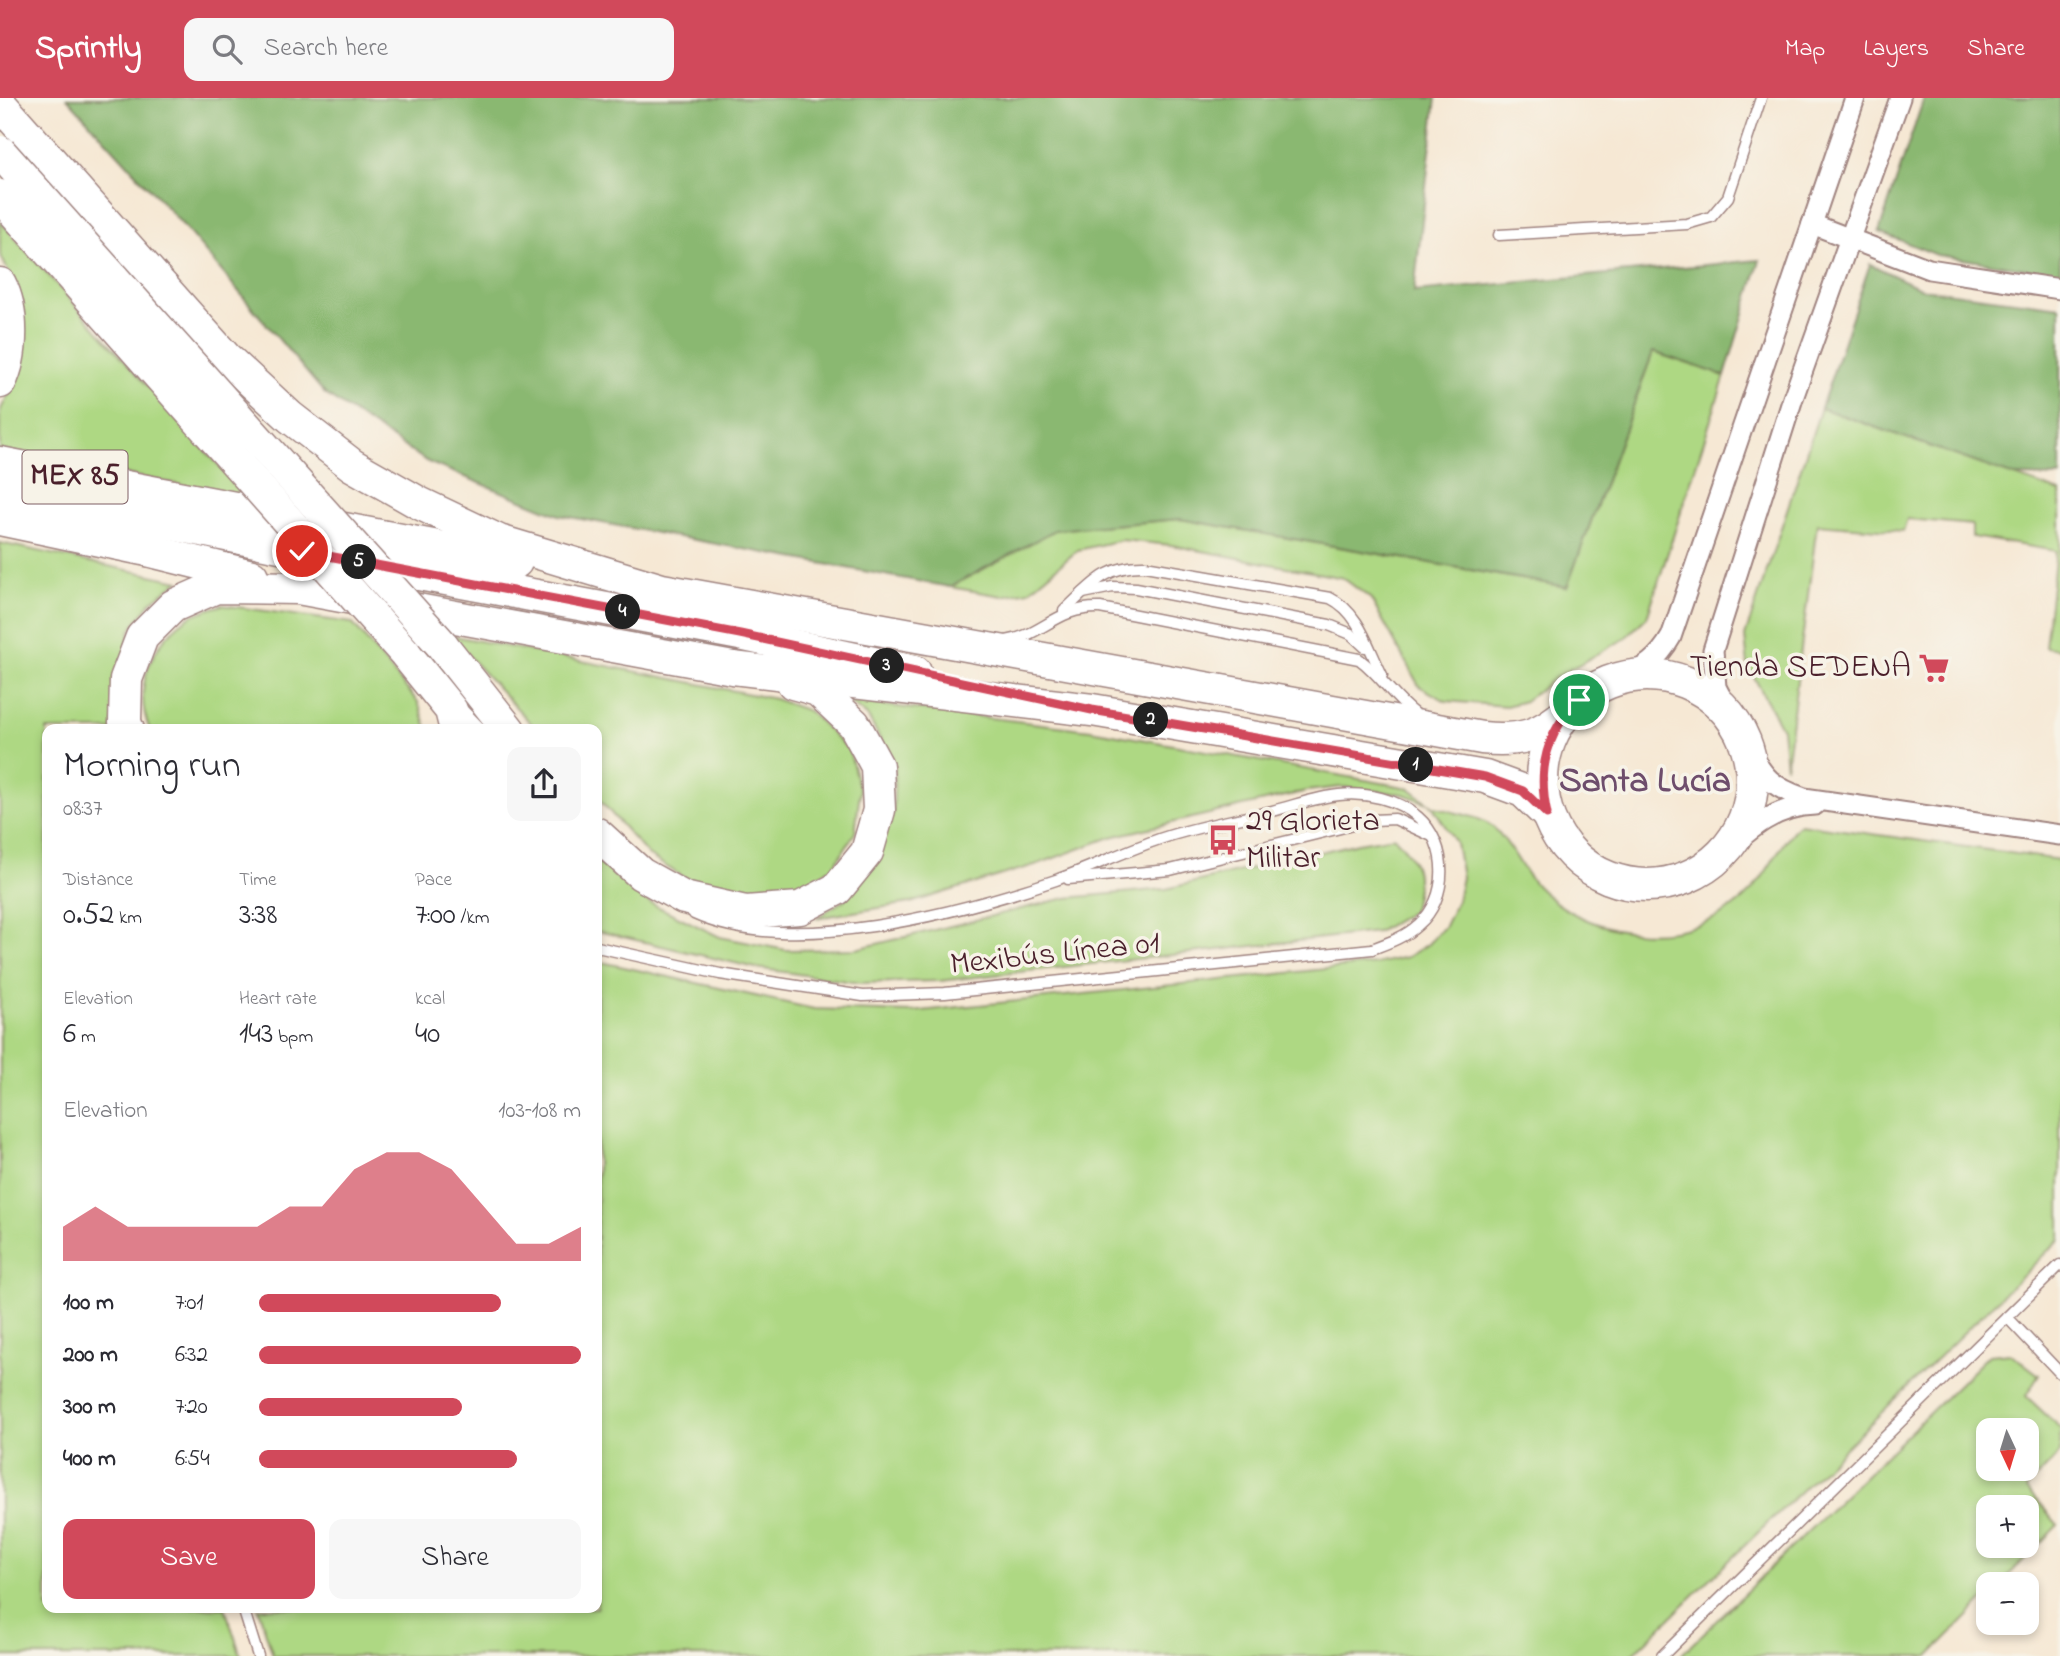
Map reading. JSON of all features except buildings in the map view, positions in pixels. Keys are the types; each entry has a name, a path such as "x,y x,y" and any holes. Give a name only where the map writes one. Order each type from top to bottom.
{"main road":[{"path":"0,104 225,357 290,417 352,465 419,503 499,541 662,590 1455,733 1507,740 1524,739 1551,727 1568,711 1592,691 1621,679 1653,676 1684,682 1711,697 1733,720 1747,748 1753,779 1748,811 1732,843 1720,856 1691,876 1674,882 1640,885 1622,882 1605,877 1576,858 1554,830 1547,814 1542,777 1550,740 1568,711"},
{"path":"0,152 442,645 504,724"},
{"path":"0,196 405,653 451,710 454,724"},
{"path":"0,284 10,329 7,368 0,382"},
{"name":"MEX 85","path":"0,463 662,590"},
{"path":"0,489 402,571 740,634 1092,710 1485,777 1523,791 1547,814"},
{"name":"MEX 85","path":"0,519 143,549 298,587"},
{"path":"126,724 126,679 142,637 173,606 216,587 298,587 733,668 1092,710"},
{"path":"602,839 641,874 677,901 746,912 800,908 837,889 867,852 878,810 877,766 854,724 818,690 733,668"}],"street":[{"path":"1621,679 1648,666 1661,654 1671,637 1855,98"},
{"path":"1733,720 1716,687 1713,650 1793,398 1900,98"},
{"path":"1812,225 1851,237 1929,269 2060,289"},
{"path":"1747,748 1763,777 1779,788 1833,805 2060,835"},
{"path":"1720,856 1774,813 1791,807 1833,805"}],"lane":[{"path":"1499,235 1687,224 1711,217 1728,197 1760,98"},
{"path":"949,642 989,644 1012,640 1036,630 1059,615 1104,573 1126,566 1145,566 1329,598 1343,604 1354,618 1388,688"},
{"path":"1082,593 1113,587 1136,587 1329,625 1351,634 1371,652"},
{"path":"1059,615 1080,607 1100,608 1341,653 1359,659 1375,671 1403,706 1426,721 1455,733"},
{"path":"405,653 476,724"},
{"name":"Mexibús Línea 01","path":"602,948 720,974 863,996 945,993 1372,949 1397,940 1419,925 1435,904 1441,884 1441,860 1433,836 1423,821 1409,809 1388,799 1339,795 1156,840 1054,881 900,923 844,931 748,929 705,919 677,901"},
{"name":"Mexibús Línea 01","path":"1054,881 1170,870 1373,820 1395,819 1433,836"},
{"path":"602,853 637,884"},
{"name":"Mexibús Línea 01","path":"677,901 744,921 799,931"},
{"path":"1662,1656 2060,1265"},
{"path":"2007,1317 2060,1373"},
{"path":"245,1613 258,1656"}],"green space":[{"path":"67,98 1436,98 1414,292 1760,260 1725,376 1653,352 1567,587 1180,519 1055,530 950,587 559,515 428,462 325,394 181,223"},
{"path":"1924,98 2060,98 2060,274 1937,255 1879,232"},
{"path":"0,221 248,498 0,450 0,411 20,371 20,297 0,254"},
{"path":"1870,264 1922,289 2060,307 2060,477 2014,476 1821,408"},
{"path":"1653,352 1725,376 1647,617 1624,639 1555,678 1525,701 1506,706 1446,701 1419,686 1371,599 1343,578 1171,545 1121,540 1078,550 1029,591 1002,596 950,587 1055,530 1180,519 1567,587"},
{"path":"1821,408 2060,492 2060,649 2045,647 2056,551 1972,537 1972,525 1907,519 1903,531 1817,524 1786,767 1782,729 1748,666 1745,636"},
{"path":"0,543 179,581 152,601 130,631 113,724 42,724 42,1613 227,1613 241,1656 0,1656"},
{"path":"222,605 352,623 418,702 426,724 148,724 143,698 144,683 154,654 174,629 198,613"},
{"path":"449,635 775,699 809,711 849,750 860,791 855,833 833,867 793,891 743,898 685,878 648,855 602,803 602,724 531,724"},
{"path":"848,701 1091,730 1409,788 1429,803 1403,794 1342,787 1307,791 1111,837 1038,864 910,903 816,918 844,900 893,814 895,766 868,717"},
{"path":"1431,805 1480,820 1495,829 1536,885 1565,908 1589,921 1642,933 1669,932 1695,926 1720,915 1752,890 1785,841 1800,824 2060,860 2060,1239 1631,1656 273,1656 260,1613 602,1613 602,962 814,1009 911,1012 1375,964 1407,957 1428,944 1445,926 1457,901 1462,877 1456,843"},
{"path":"1394,837 1409,855 1416,871 1413,911 1377,932 940,981 860,983 756,968 602,932 602,865 646,901 720,937 786,950 856,949 1066,898 1166,889 1358,843"},
{"path":"2010,1353 2039,1375 2026,1396 2060,1428 2060,1453 2039,1475 2039,1418 1976,1418 1976,1481 2033,1481 2026,1488 2032,1495 1976,1495 1976,1558 2026,1558 2012,1572 1976,1572 1976,1608 1929,1656 1680,1656 1989,1355"},
{"path":"2039,1503 2058,1525 2039,1544"}],"place":[{"name":"Tienda SEDENA","path":"1934,668"},
{"name":"29 Glorieta Militar","path":"1223,840"}],"district":[{"name":"Santa Lucía","path":"1645,782"}],"route":[{"path":"302,551 740,634 1092,710 1485,777 1523,791 1547,814 1543,796 1544,758 1558,724 1579,700"}]}
